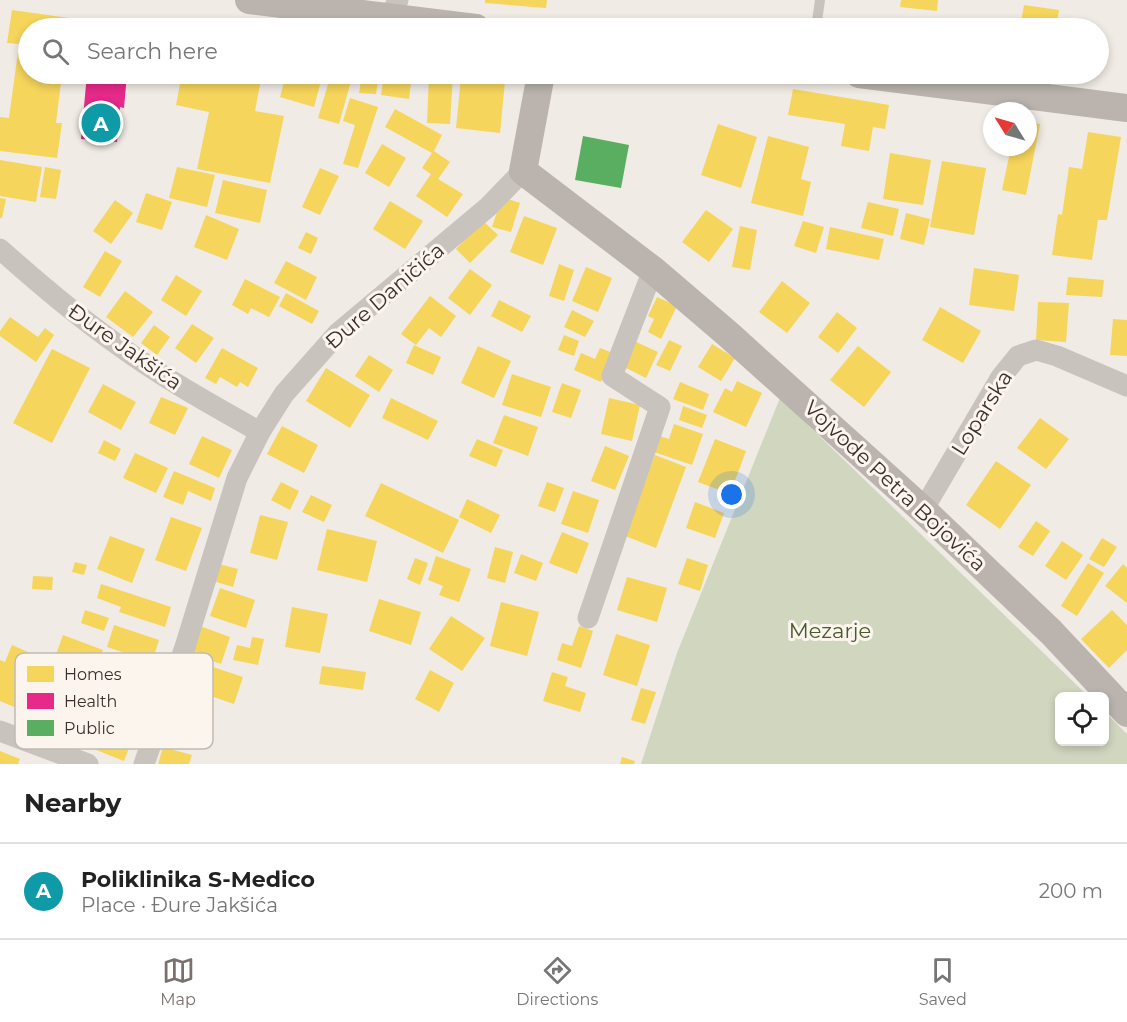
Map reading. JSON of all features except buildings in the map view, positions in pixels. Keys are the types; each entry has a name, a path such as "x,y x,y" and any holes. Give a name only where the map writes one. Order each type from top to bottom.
{"street":[{"path":"249,0 394,8 435,18"},
{"path":"523,171 539,84"},
{"path":"938,84 1127,108"},
{"name":"Vojvode Petra Bojovića","path":"523,171 653,270 729,335 923,510 1051,632 1127,712"},
{"name":"Đure Daničića","path":"183,653 237,478 260,432 284,393 338,333 488,207 523,171"},
{"name":"Đure Jakšića","path":"0,249 53,296 119,346 188,391 260,432"},
{"path":"588,618 660,407 612,376 653,270"},
{"name":"Loparska","path":"923,510 1001,377 1018,356 1036,350 1057,356 1127,386"},
{"path":"0,731 15,737"},
{"path":"48,749 88,764"},
{"name":"Đure Daničića","path":"144,764 149,749"}],"lane":[{"path":"817,18 820,0"}],"green space":[{"name":"Mezarje","path":"780,398 1084,692 1055,692 1055,746 1109,746 1109,716 1127,734 1127,764 641,764 677,653"}],"place":[{"name":"Poliklinika S-Medico","path":"101,123"}]}
